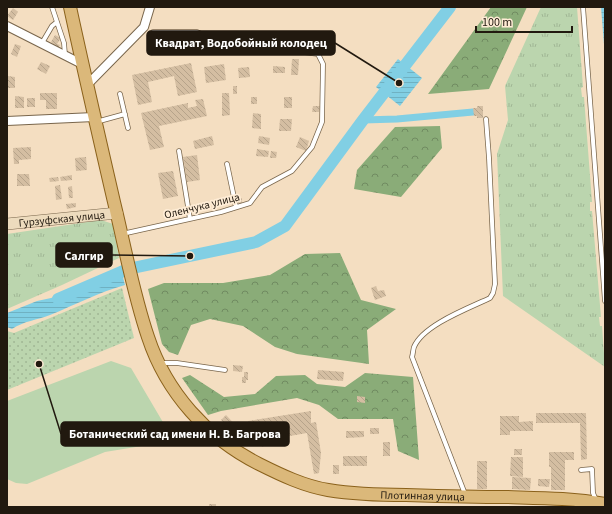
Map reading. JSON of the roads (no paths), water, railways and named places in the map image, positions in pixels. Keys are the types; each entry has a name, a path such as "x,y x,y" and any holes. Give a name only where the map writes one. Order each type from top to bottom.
{"main road":[{"name":"Плотинная улица","path":"70,7 134,288 148,337 159,363 181,400 222,442 247,458 276,473 326,490 377,494 587,500 601,504"},
{"name":"Гурзуфская улица","path":"7,224 51,221 117,212"}],"street":[{"path":"87,84 144,27 150,7"},
{"path":"7,26 82,64"},
{"path":"7,122 95,119"}],"lane":[{"path":"52,7 64,43 65,56"},
{"path":"583,7 605,301"},
{"path":"42,44 52,26 57,22"},
{"name":"Оленчука улица","path":"122,234 221,212 250,203 262,187 292,171 312,147 322,122 323,64 318,54 275,48 238,50 196,32 153,32"},
{"path":"120,94 128,128"},
{"path":"95,119 125,114"},
{"path":"466,497 412,357 414,347 421,337 441,321 490,298 493,293 495,284 486,119"},
{"path":"179,151 190,219"},
{"path":"227,164 236,207"},
{"path":"159,363 177,363 225,370"},
{"path":"581,470 592,469 592,493 601,504"}],"water":[{"path":"601,7 605,7 605,57"},
{"path":"398,59 422,78 400,106 376,87"},
{"path":"120,266 125,285 96,295 50,315 21,324 12,329 7,327 7,313 37,301 93,289 114,276"}],"waterway":[{"path":"58,299 128,269 256,242 285,226 363,120 450,7"},
{"path":"363,120 397,119 473,112"}],"place":[{"name":"Квадрат, Водобойный колодец","path":"399,83"},
{"name":"Салгир","path":"190,256"},
{"name":"Ботанический сад имени Н. В. Багрова","path":"39,364"}]}
